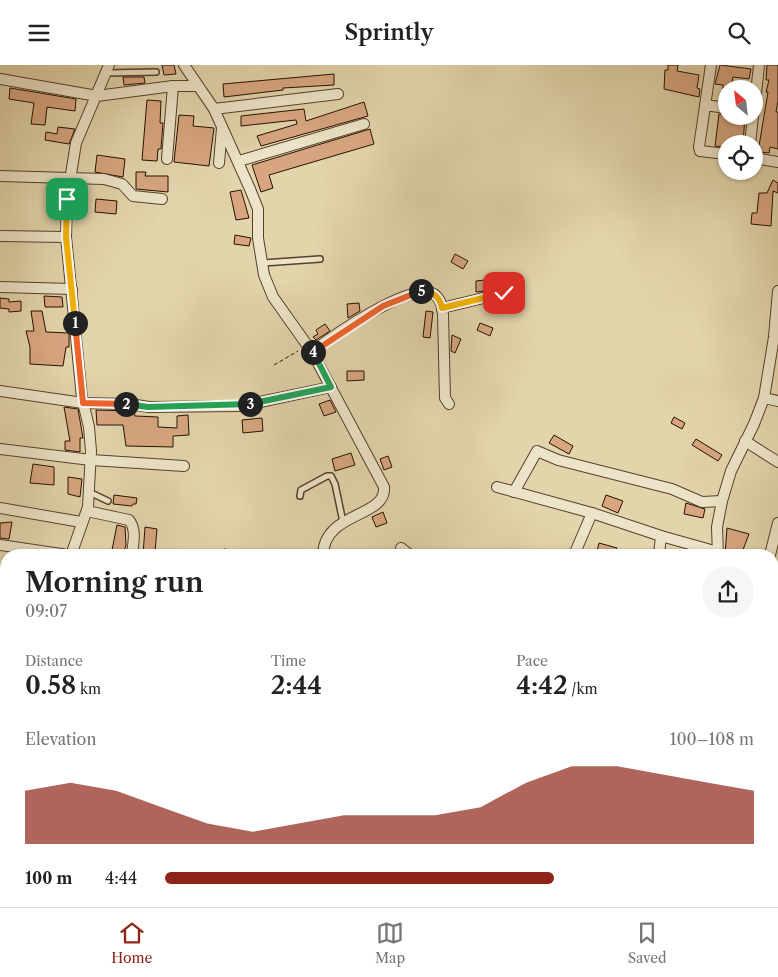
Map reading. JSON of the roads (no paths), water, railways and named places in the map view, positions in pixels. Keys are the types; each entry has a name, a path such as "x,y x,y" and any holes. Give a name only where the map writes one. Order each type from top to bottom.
{"street":[{"path":"184,65 214,109 239,161 258,209 264,275 273,297 310,350 384,487 383,498 376,504 343,523 327,535 324,549"},
{"path":"711,65 699,147 700,151 718,153"},
{"path":"758,80 760,65"},
{"path":"72,549 77,540 81,522 87,511 91,460 88,427 83,403 66,237 70,178 76,143 107,69"},
{"path":"0,79 97,95 173,86 198,86"},
{"path":"168,159 173,86"},
{"path":"214,109 338,94"},
{"path":"705,105 718,107"},
{"path":"239,161 364,124"},
{"path":"218,163 222,127"},
{"path":"763,160 778,162"},
{"path":"0,176 112,180 122,185 133,196 162,199"},
{"path":"0,236 66,237"},
{"path":"0,287 72,289"},
{"path":"310,350 383,306 414,292 424,291 434,294 441,302 442,308 445,398 449,403"},
{"path":"718,549 717,527 730,471 764,398 774,337 778,291"},
{"path":"442,308 504,293"},
{"path":"0,391 83,403 148,407 241,405 331,387"},
{"path":"764,398 778,401"},
{"path":"745,441 778,462"},
{"path":"0,449 91,460 184,466"},
{"path":"514,492 538,451 558,460 672,489 702,502 722,501"},
{"path":"497,487 592,513 705,549"},
{"path":"0,509 81,522"},
{"path":"87,511 129,520 133,525 133,549"},
{"path":"577,549 592,513"},
{"path":"772,549 778,523"},
{"path":"660,549 661,536"},
{"path":"0,545 28,549"}],"lane":[{"path":"107,69 156,72"},
{"path":"262,263 320,259"},
{"path":"300,496 301,490 326,476 331,476 335,484 343,523"},
{"path":"89,492 108,501"}]}
